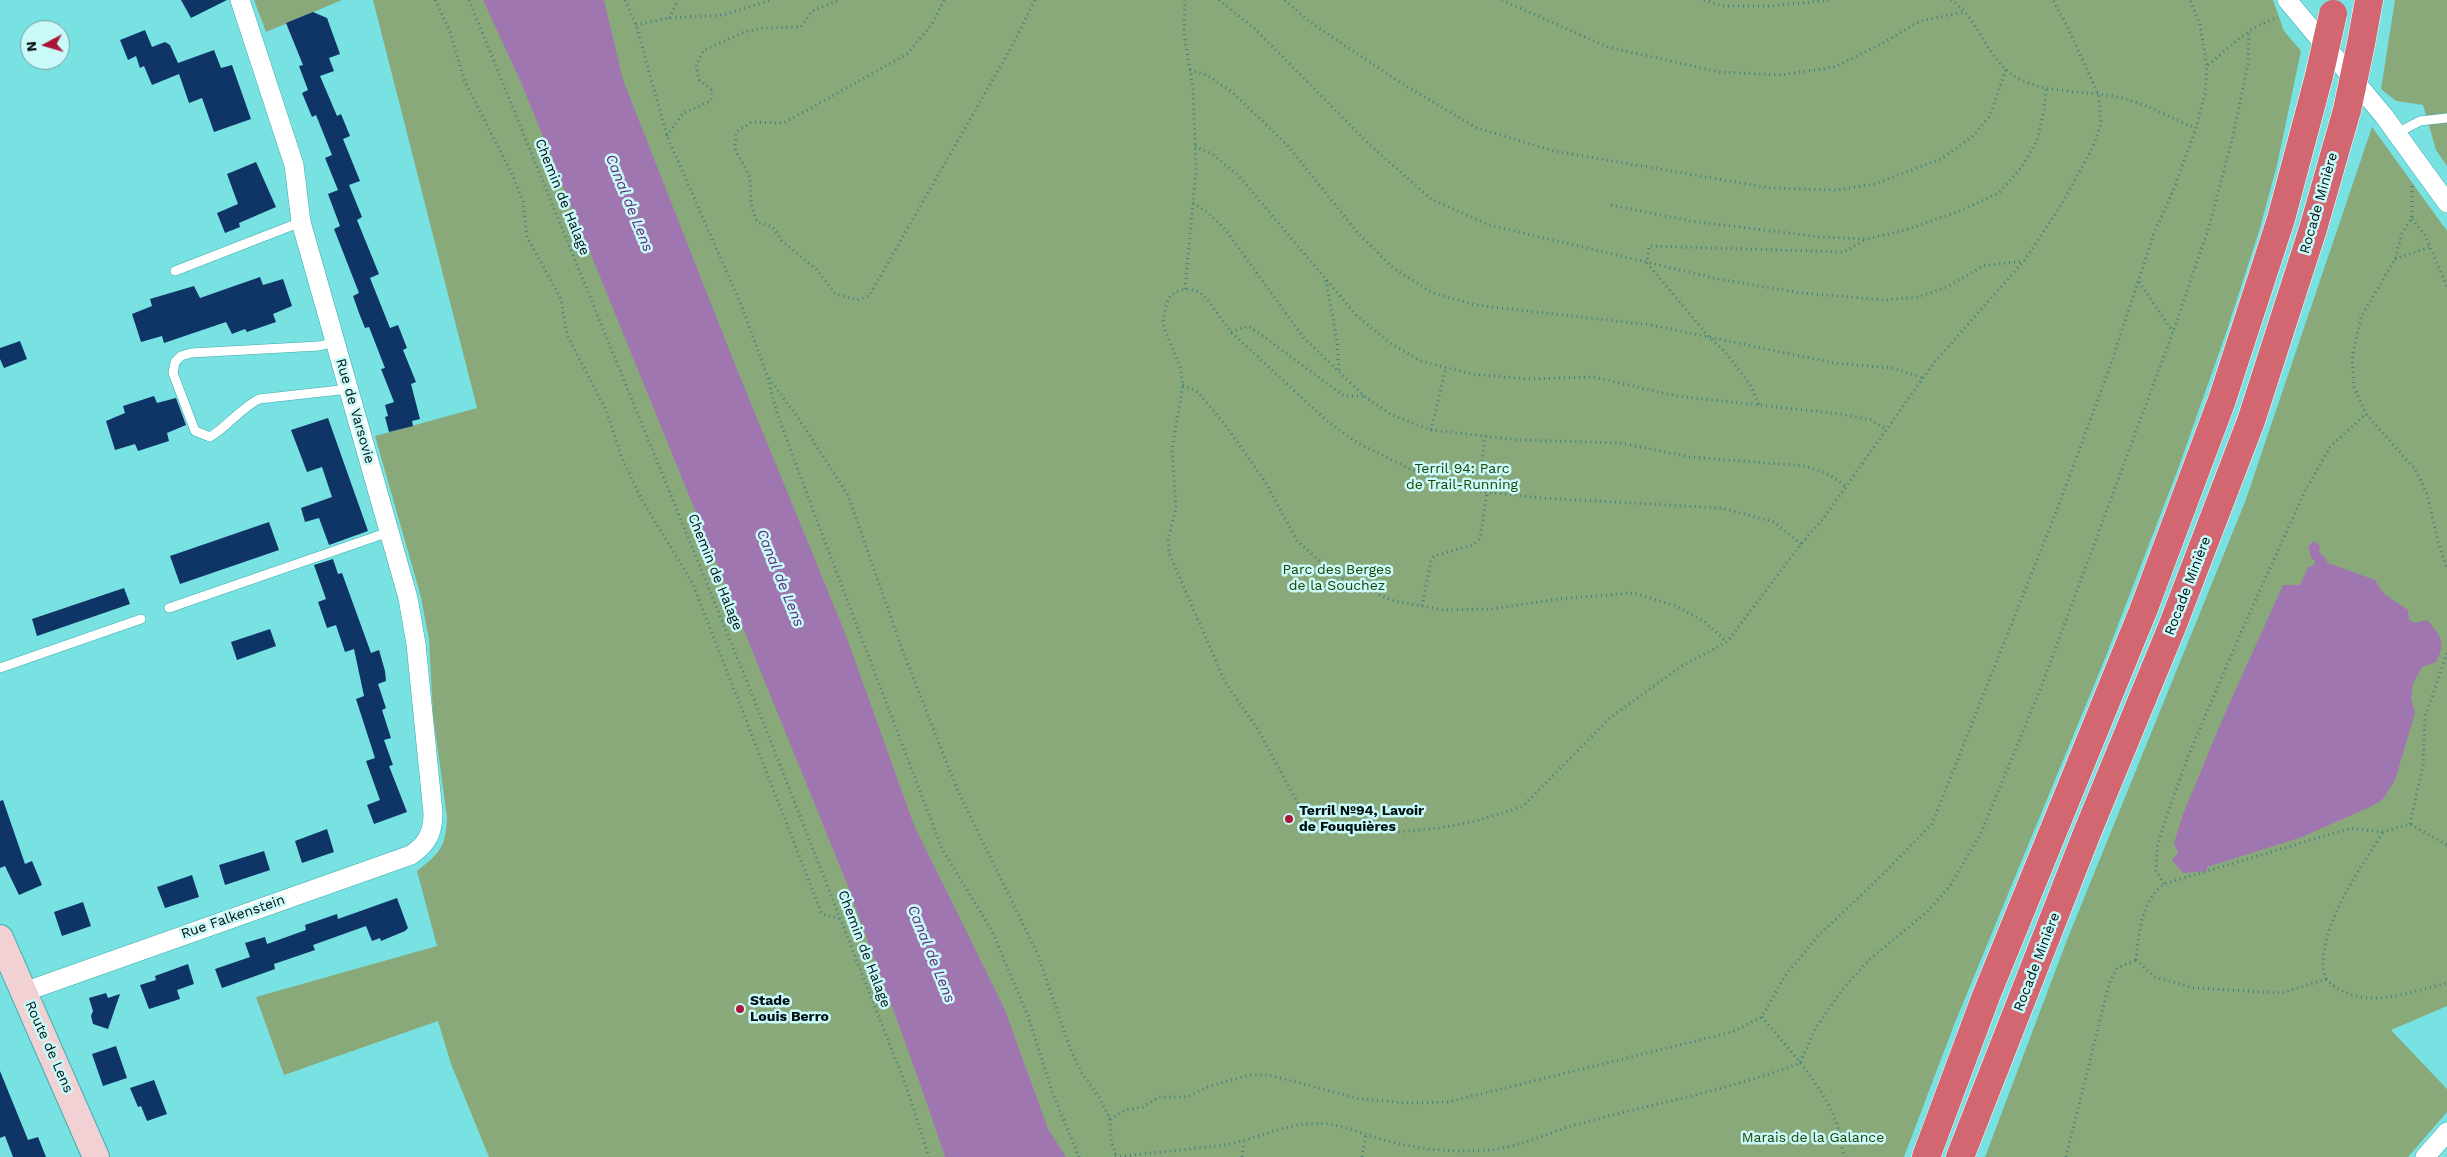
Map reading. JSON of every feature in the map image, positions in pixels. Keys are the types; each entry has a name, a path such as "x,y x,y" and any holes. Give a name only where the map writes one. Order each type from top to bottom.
{"highway":[{"name":"Rocade Minière","path":"1960,1157 2087,833 2172,627 2250,422 2313,229 2347,110 2369,0"},
{"path":"1926,1157 1986,996 2143,611 2222,400 2281,219 2319,76 2334,7"}],"street":[{"name":"Rue de Varsovie","path":"240,0 294,165 301,222 412,617 433,813 432,830"},
{"path":"2291,4 2397,133 2447,203"},
{"name":"Rue Falkenstein","path":"24,992 411,855 428,839 432,830"},
{"name":"Route de Lens","path":"0,938 96,1157"},
{"path":"2425,1157 2447,1132"}],"lane":[{"path":"2397,133 2420,121 2447,118"},
{"path":"175,271 301,222"},
{"path":"334,342 319,346 191,353 181,356 175,362 173,373 195,431 198,434 210,437 223,429 249,404 259,399 340,390 347,386"},
{"path":"169,608 389,532"},
{"path":"0,668 141,619"}],"path":[{"path":"435,0 449,29 465,82 513,176 523,202 527,237 561,299 567,335 607,412 621,456 642,500 692,582 822,914 840,919"},
{"name":"Chemin de Halage","path":"469,0 756,704 906,1086 929,1157"},
{"path":"625,0 636,26 667,136 740,302 767,375 776,410 942,849 991,929 1028,1016 1053,1094 1079,1157"},
{"path":"669,18 678,0"},
{"path":"636,26 669,18 723,14 771,0"},
{"path":"667,136 683,113 711,101 712,90 699,80 696,65 704,50 744,32 763,28 801,26 812,11 839,0"},
{"path":"944,0 932,24 907,54 784,123 752,122 736,132 735,149 750,177 751,204 757,222 773,227 782,241 817,270 835,294 857,300 869,296 997,72 1034,0"},
{"path":"1185,289 1193,203 1195,146 1194,87 1184,34 1186,0"},
{"path":"1219,0 1255,30 1370,146 1431,199 1489,226 1718,279 1802,293 1885,300 1917,297 1947,287 1983,266 2024,261"},
{"path":"1285,0 1308,20 1401,83 1477,128 1554,151 1771,188 1837,190 1874,184 1941,159 1972,137 1990,116 2006,69"},
{"path":"1502,0 1608,47 1720,72 1781,75 1835,67 1883,43 1920,21 1964,12"},
{"path":"1704,0 1723,6 1771,6 1831,0"},
{"path":"1951,0 1964,12 2006,69 2015,76 2046,88 2124,98 2196,128"},
{"path":"1801,544 1774,522 1722,508 1541,498 1487,492 1412,470 1358,443 1328,422 1231,332 1207,299 1198,291 1185,289 1176,292 1168,299 1163,319 1164,328 1180,366 1183,385 1172,449 1176,508 1168,539 1168,552 1225,682 1257,728 1299,805 1312,819 1339,827 1396,832 1440,828 1476,821 1522,807 1610,718 1680,668 1727,642 1801,544 1823,519 1923,378 2024,261 2060,207 2094,147 2101,123 2099,96 2053,0"},
{"path":"1110,1119 1125,1110 1142,1107 1159,1097 1186,1097 1207,1087 1250,1075 1269,1075 1360,1099 1407,1103 1448,1102 1732,1032 1762,1017 1784,977 1818,936 1932,824 2058,507 2139,282 2154,233 2196,128 2205,94 2207,66 2200,25 2190,0"},
{"path":"2207,66 2249,31 2263,22 2281,18 2291,4"},
{"path":"767,375 801,422 848,495 902,649 957,790 1038,955 1070,1048 1082,1074 1110,1119 1111,1139 1116,1156 1244,1142 1265,1133 1308,1124 1329,1124 1422,1148 1452,1152 1490,1150 1576,1124 1768,1075 1800,1063 1816,1029 1842,990 1870,959 1927,912 1949,887 1981,833 2040,690 2174,332 2208,230 2234,132 2248,63 2249,31"},
{"path":"1190,70 1207,75 1232,92 1288,146 1357,232 1393,268 1432,293 1475,305 1651,326 1834,363 1893,368 1923,378"},
{"path":"1610,205 1699,222 1820,238 1867,239 1905,230 1957,212 1999,193 2021,168 2037,140 2044,110 2046,88"},
{"path":"1195,146 1212,154 1238,174 1357,316 1390,343 1421,361 1472,374 1527,379 1594,377 1676,396 1841,414 1871,420 1886,429"},
{"path":"2417,160 2412,188 2412,218 2402,234 2395,259 2361,317 2352,358 2354,387 2366,414 2415,469 2427,494 2438,542 2447,569"},
{"path":"1193,203 1207,212 1225,229 1303,337 1364,396 1392,415 1431,430 1519,440 1620,443 1690,457 1805,466 1830,475 1846,486"},
{"path":"2412,218 2425,235 2447,287"},
{"path":"1759,404 1750,384 1730,358 1709,338 1646,263 1648,246 1844,252 1867,239"},
{"path":"2395,259 2430,246"},
{"path":"1326,279 1337,341 1339,373"},
{"path":"2139,282 2174,332"},
{"path":"1231,332 1249,326 1344,396 1364,396"},
{"path":"1431,430 1446,367"},
{"path":"1183,385 1198,392 1226,426 1266,483 1297,542 1337,576 1394,601 1444,610 1491,609 1567,598 1634,593 1676,606 1705,622 1727,642"},
{"path":"2164,884 2156,871 2157,848 2189,754 2305,491 2330,447 2366,414"},
{"path":"1479,491 1485,436"},
{"path":"1422,606 1430,561 1434,556 1473,545 1480,539 1487,492"},
{"path":"2410,824 2423,765 2425,717 2447,653"},
{"path":"2136,960 2140,928 2146,908 2153,892 2164,884 2351,828 2383,832 2410,824 2447,845"},
{"path":"2383,832 2354,880 2327,932 2322,968 2326,979 2338,990 2358,997 2391,998 2447,983"},
{"path":"2136,960 2155,977 2194,988 2281,993 2326,979"},
{"path":"2066,1157 2109,984 2117,968 2136,960"},
{"path":"1762,1017 1800,1063 1836,1120 1844,1157"},
{"path":"1362,1157 1366,1135"},
{"path":"1242,1157 1244,1142"}],"green space":[{"path":"254,0 342,0 266,32"},
{"name":"Parc des Berges de la Souchez","path":"373,0 2273,0 2284,31 2301,51 2277,165 2260,228 2227,330 2178,469 2106,656 1954,1025 1904,1157 489,1157 451,1064 438,1021 284,1075 256,997 437,946 417,871 440,849 445,836 447,817 433,715 429,640 421,597 375,436 477,408"},
{"path":"2395,0 2447,0 2447,166 2436,150 2423,105 2396,101 2381,89"},
{"path":"2372,127 2447,231 2447,1006 2391,1030 2447,1089 2447,1112 2408,1157 1985,1157 2067,940 2245,502"}],"water":[{"name":"Canal de Lens","path":"483,0 604,0 623,80 734,362 845,633 914,825 1005,1010 1048,1129 1066,1157 945,1157 848,886 520,80"},
{"path":"2314,541 2320,546 2319,553 2324,556 2328,563 2375,580 2384,594 2408,610 2409,620 2415,623 2427,620 2440,639 2441,649 2436,662 2422,667 2413,683 2411,698 2415,713 2395,780 2383,799 2372,806 2302,837 2207,867 2207,871 2183,873 2172,860 2178,853 2174,843 2183,814 2226,711 2283,585 2300,585 2308,567 2314,565 2315,560 2312,560 2308,547"}],"building":[{"path":"181,0 227,0 191,18"},
{"path":"313,12 327,18 340,54 329,58 334,71 320,76 337,116 341,114 350,136 343,139 360,181 349,185 362,217 357,220 379,274 370,278 390,328 398,325 407,348 403,350 416,382 411,384 420,419 412,421 413,426 389,432 385,417 388,416 385,405 394,402 381,369 385,368 369,327 365,328 359,313 353,296 359,293 334,229 340,226 328,194 338,190 325,158 332,155 316,115 312,117 302,93 308,90 299,66 303,65 286,23"},
{"path":"145,30 152,47 165,42 170,45 178,63 214,50 221,68 232,65 251,119 214,132 202,98 189,103 179,74 152,85 144,66 140,68 136,56 128,60 120,40"},
{"path":"256,162 276,207 239,223 240,227 225,233 217,213 238,204 227,174"},
{"path":"260,277 263,285 283,279 292,306 273,314 276,322 247,332 245,329 232,334 226,322 164,343 162,336 141,342 132,314 152,306 150,299 194,286 200,298"},
{"path":"20,341 27,359 4,368 0,359 0,348"},
{"path":"154,396 157,403 176,398 186,425 167,433 169,441 138,451 135,444 115,450 106,421 125,413 123,406"},
{"path":"328,418 368,531 329,545 319,518 305,522 301,508 332,497 322,467 307,472 291,430"},
{"path":"269,522 279,550 180,584 170,556"},
{"path":"333,559 338,574 342,573 371,653 379,650 386,681 378,684 386,708 382,710 391,738 384,740 393,765 389,766 407,812 374,824 367,805 380,800 366,761 375,758 356,699 364,696 354,649 345,652 336,625 327,628 318,602 326,599 314,565"},
{"path":"124,588 130,604 37,636 32,619"},
{"path":"270,629 276,646 237,660 231,642"},
{"path":"3,800 25,864 32,861 42,885 19,895 5,866 0,868 0,801"},
{"path":"327,829 334,852 302,863 295,841"},
{"path":"264,851 270,870 225,885 219,865"},
{"path":"192,875 199,897 165,908 157,887"},
{"path":"397,898 408,928 405,931 381,941 380,938 372,941 366,926 313,945 315,950 274,964 275,969 222,988 215,969 250,957 245,943 265,937 267,944 306,930 305,925 337,914 338,919"},
{"path":"83,902 91,926 62,936 54,912"},
{"path":"188,964 194,984 177,990 180,999 149,1009 140,985 156,980 155,976"},
{"path":"106,993 108,998 120,994 108,1029 93,1024 91,1016 93,1011 89,998"},
{"path":"116,1046 127,1078 103,1086 92,1054"},
{"path":"0,1071 28,1140 38,1137 46,1157 13,1157 5,1136 0,1138"},
{"path":"154,1080 167,1114 147,1121 141,1106 138,1107 130,1088"}],"place":[{"name":"Terril №94, Lavoir de Fouquières","path":"1289,819"},
{"name":"Stade Louis Berro","path":"740,1009"}],"park label":[{"name":"Terril 94: Parc de Trail-Running","path":"1462,478"},
{"name":"Marais de la Galance","path":"1813,1138"}]}
